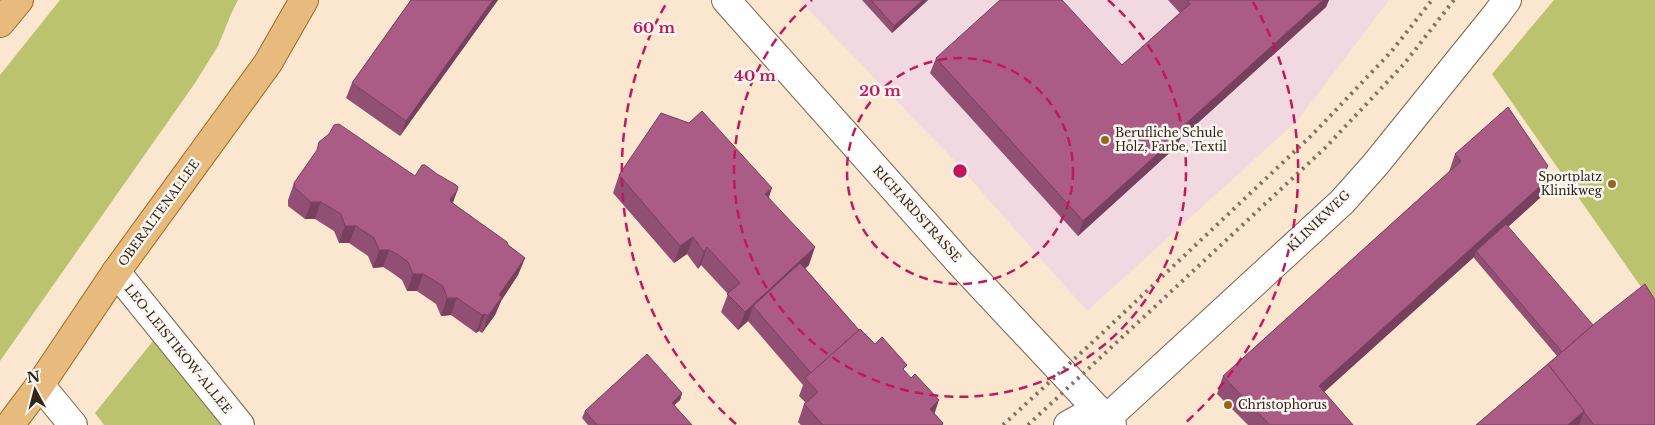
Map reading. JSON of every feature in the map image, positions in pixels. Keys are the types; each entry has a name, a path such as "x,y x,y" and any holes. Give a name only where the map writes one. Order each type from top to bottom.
{"main road":[{"path":"0,23 18,0"},
{"name":"OBERALTENALLEE","path":"10,425 40,385 116,272 268,63 304,0"}],"street":[{"name":"RICHARDSTRASSE","path":"726,0 961,264 1105,418"},
{"name":"KLINIKWEG","path":"1068,425 1105,418 1342,202 1387,150 1506,0"},
{"name":"LEO-LEISTIKOW-ALLEE","path":"116,272 240,425"},
{"path":"40,385 73,425"}],"shaded area":[{"name":"Berufliche Schule Holz, Farbe, Textil","path":"799,0 1389,0 1297,121 1087,311 954,160"}],"green space":[{"path":"60,0 238,0 218,46 195,83 0,361 0,75"},
{"name":"Sportplatz Klinikweg","path":"1554,0 1655,0 1655,309 1492,74"},
{"path":"153,341 221,425 104,425 95,413"}],"building":[{"path":"411,0 493,0 406,121 352,83"},
{"path":"871,0 923,0 894,26"},
{"path":"1000,0 1062,0 1122,65 1190,4 1187,0 1323,0 1181,128 1183,131 1083,221 936,58"},
{"path":"1508,107 1548,166 1542,172 1548,179 1319,386 1353,425 1270,425 1223,376 1461,161 1455,154"},
{"path":"702,111 772,188 765,194 815,247 745,312 727,294 740,283 707,247 704,252 693,237 680,246 619,175 661,113 689,123"},
{"path":"339,124 415,176 422,165 425,165 456,185 458,187 457,191 450,199 451,202 507,242 508,245 525,258 499,295 502,297 488,316 482,315 457,298 447,298 443,286 423,274 413,274 408,262 389,250 379,250 374,238 356,226 345,226 341,214 321,202 311,202 295,188 294,183 317,150 319,142 329,134 334,125"},
{"path":"1506,224 1593,325 1562,352 1476,251"},
{"path":"800,263 859,330 811,373 753,306"},
{"path":"1645,284 1655,300 1655,425 1594,425 1548,364"},
{"path":"860,329 875,344 882,337 907,365 903,369 911,378 915,374 939,400 930,409 943,423 942,425 823,425 804,404 818,392 805,378"},
{"path":"647,354 682,393 672,403 692,425 597,425 585,411"},
{"path":"1548,364 1584,411 1568,425 1476,425"}],"railway":[{"path":"1003,425 1312,135 1391,52 1432,0"},
{"path":"1028,425 1325,148 1404,64 1454,0"}],"place":[{"name":"Berufliche Schule Holz, Farbe, Textil","path":"1105,140"},
{"name":"Sportplatz Klinikweg","path":"1612,184"},
{"name":"Christophorus","path":"1228,405"}]}
